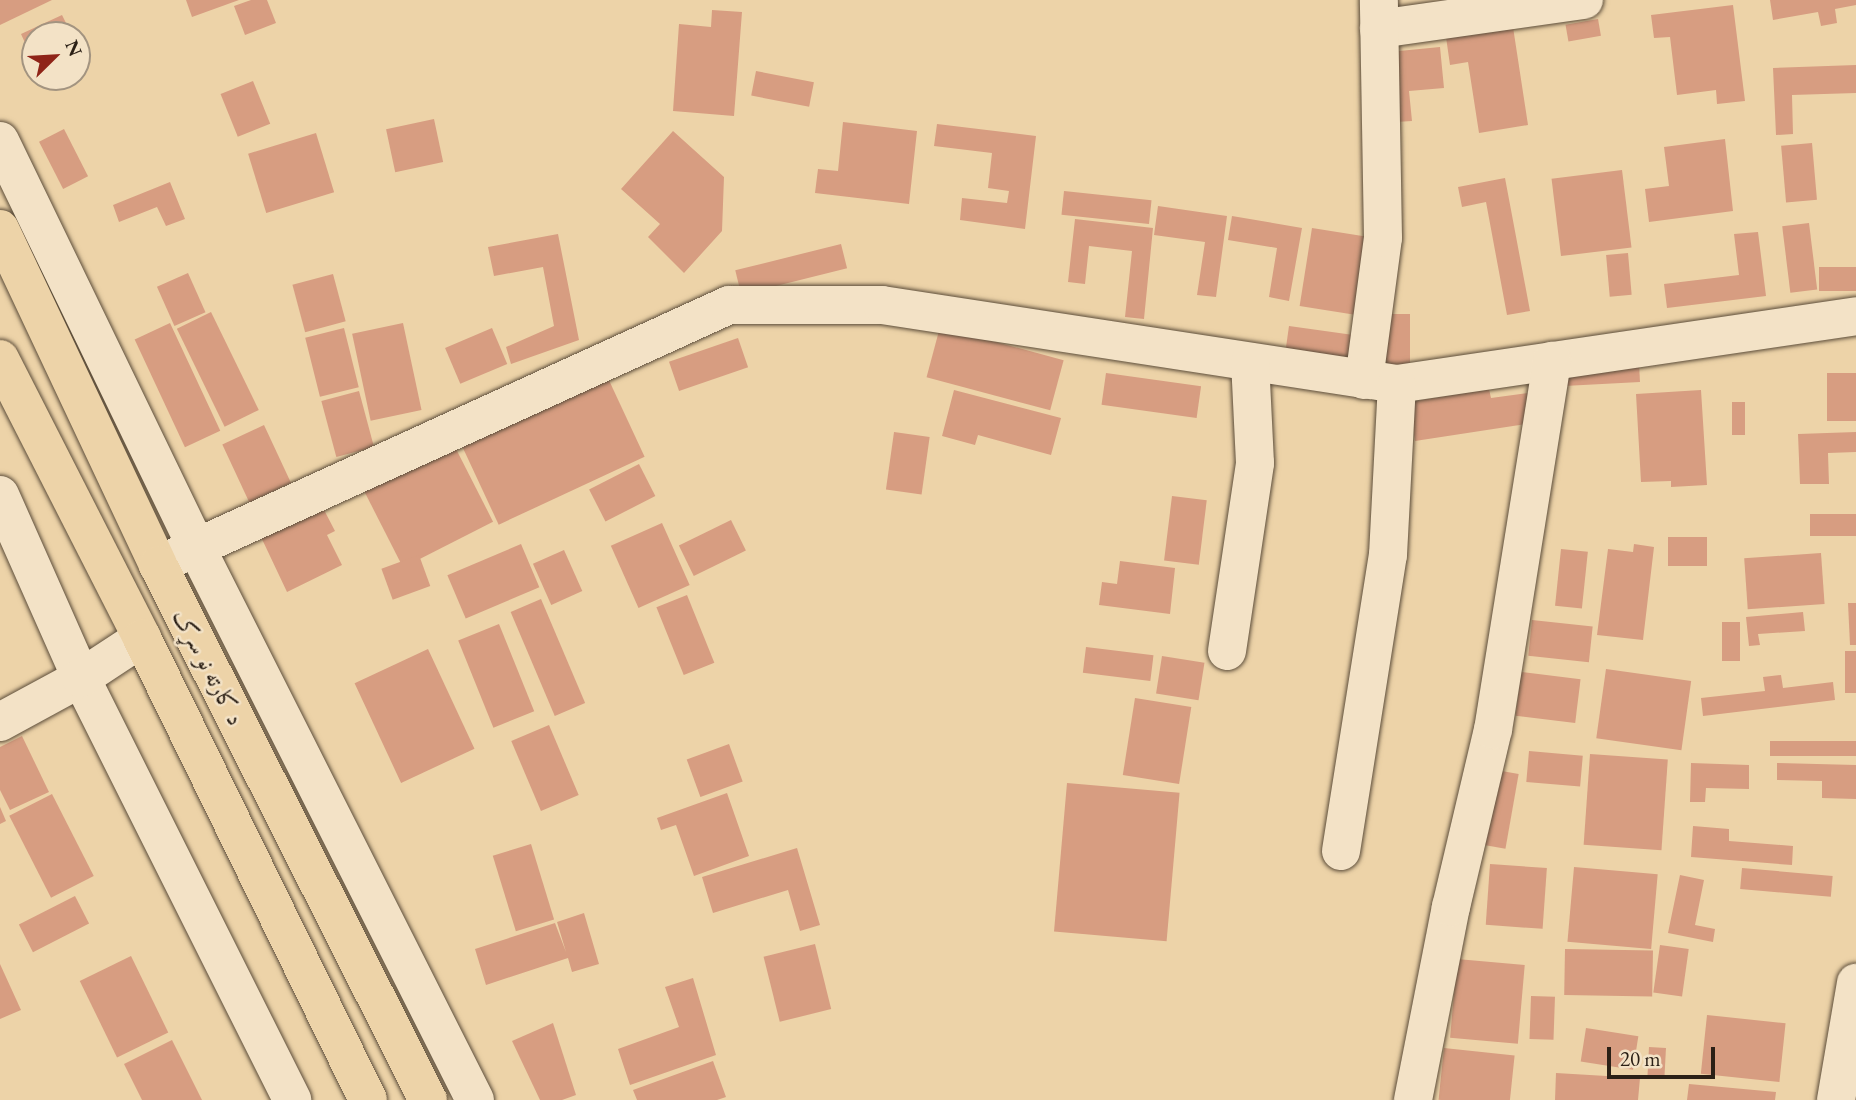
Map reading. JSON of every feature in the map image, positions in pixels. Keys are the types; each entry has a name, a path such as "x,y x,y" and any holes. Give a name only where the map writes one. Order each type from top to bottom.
{"highway":[{"name":"د کارته نو سړک","path":"0,229 158,565 428,1100"},
{"name":"د کارته نو سړک","path":"0,359 142,638 368,1100"}],"street":[{"path":"1341,851 1388,555 1381,382 1379,14 1584,0"},
{"path":"0,142 197,549 475,1100"},
{"path":"158,565 729,305 882,304 1381,382 1856,316"},
{"path":"1413,1100 1451,907 1493,730 1552,360"},
{"path":"1227,651 1255,463 1250,362"},
{"path":"0,495 81,678 292,1100"},
{"path":"0,722 81,678 142,638"},
{"path":"1836,1100 1856,983"}],"building":[{"path":"0,0 52,0 0,25"},
{"path":"186,0 239,0 192,17"},
{"path":"251,0 267,0 276,23 245,35 234,6"},
{"path":"1770,0 1856,0 1856,5 1835,9 1837,23 1821,26 1818,12 1773,20"},
{"path":"1733,5 1745,101 1717,104 1716,90 1677,95 1670,37 1654,38 1651,15"},
{"path":"712,10 742,12 734,116 673,111 679,24 711,27"},
{"path":"62,15 65,21 49,21"},
{"path":"1598,19 1601,36 1568,41 1566,25"},
{"path":"1513,27 1528,125 1479,133 1468,62 1450,65 1446,37"},
{"path":"1440,47 1444,88 1409,91 1412,121 1396,122 1389,52"},
{"path":"1856,65 1856,93 1792,95 1793,134 1776,135 1773,68"},
{"path":"756,71 814,82 809,107 751,96"},
{"path":"253,81 270,124 238,137 221,94"},
{"path":"434,119 443,162 395,172 386,129"},
{"path":"843,122 917,131 909,204 815,193 818,169 838,171"},
{"path":"937,124 1036,136 1025,229 960,220 962,198 1007,203 1009,191 988,188 992,153 934,146"},
{"path":"64,129 88,176 63,189 39,142"},
{"path":"673,131 724,177 722,231 684,273 648,237 660,224 621,189"},
{"path":"316,133 334,192 266,213 248,154"},
{"path":"1725,139 1733,211 1649,222 1645,189 1669,186 1664,147"},
{"path":"1812,143 1817,200 1786,202 1781,146"},
{"path":"1622,170 1632,247 1561,256 1552,179"},
{"path":"1505,178 1530,311 1507,315 1486,202 1462,207 1458,187"},
{"path":"170,182 185,219 166,226 157,207 119,222 113,205"},
{"path":"1064,191 1152,200 1149,224 1061,215"},
{"path":"1158,206 1227,216 1216,297 1197,295 1205,242 1154,235"},
{"path":"1232,216 1302,228 1289,301 1269,297 1277,248 1228,240"},
{"path":"1075,219 1153,228 1144,319 1125,317 1132,251 1089,246 1085,284 1068,282"},
{"path":"1809,223 1817,290 1790,293 1782,226"},
{"path":"1312,228 1370,237 1358,315 1300,306"},
{"path":"1758,232 1766,296 1667,308 1664,284 1739,275 1734,234"},
{"path":"558,234 579,340 511,364 506,347 554,326 543,267 494,276 488,247"},
{"path":"841,244 847,268 741,295 735,270"},
{"path":"1628,253 1632,295 1610,297 1606,255"},
{"path":"1819,267 1856,267 1856,291 1819,291"},
{"path":"188,273 205,312 174,326 157,287"},
{"path":"333,274 346,321 305,332 292,285"},
{"path":"211,312 259,410 225,427 177,329"},
{"path":"1386,314 1410,314 1410,365 1386,365"},
{"path":"170,323 220,431 185,447 135,339"},
{"path":"403,323 422,410 371,421 352,334"},
{"path":"1289,326 1353,335 1350,361 1285,352"},
{"path":"940,327 1064,360 1050,410 927,377"},
{"path":"344,328 359,387 320,397 305,338"},
{"path":"492,328 507,364 460,384 445,348"},
{"path":"738,338 748,367 679,391 669,362"},
{"path":"1639,363 1640,382 1564,386 1563,367"},
{"path":"1106,373 1201,386 1197,418 1102,405"},
{"path":"1827,373 1856,373 1856,421 1827,421"},
{"path":"607,376 645,457 499,525 461,444"},
{"path":"1489,389 1491,398 1528,393 1533,423 1415,441 1409,402"},
{"path":"954,390 1061,418 1051,455 978,435 975,445 942,436"},
{"path":"1701,390 1707,485 1671,487 1671,481 1641,482 1636,394"},
{"path":"359,391 374,447 336,457 321,401"},
{"path":"1732,402 1745,402 1745,435 1732,435"},
{"path":"264,425 291,483 249,502 222,444"},
{"path":"894,432 930,437 922,494 886,489"},
{"path":"1856,432 1856,452 1828,453 1829,484 1800,484 1798,434"},
{"path":"454,445 493,522 403,567 364,491"},
{"path":"639,464 655,496 605,521 589,489"},
{"path":"1172,496 1207,500 1199,565 1164,561"},
{"path":"322,506 335,531 327,535 342,565 287,592 261,537"},
{"path":"1810,514 1856,514 1856,536 1810,536"},
{"path":"731,520 746,551 694,576 679,545"},
{"path":"662,523 690,585 638,608 611,546"},
{"path":"1668,537 1707,537 1707,566 1668,566"},
{"path":"521,544 539,587 466,619 447,575"},
{"path":"1634,544 1654,547 1643,640 1597,635 1608,549 1633,552"},
{"path":"1561,549 1588,552 1582,609 1555,606"},
{"path":"564,550 582,591 551,605 533,564"},
{"path":"1821,553 1825,604 1748,609 1744,558"},
{"path":"419,555 430,586 393,600 381,569"},
{"path":"1120,561 1175,568 1170,614 1099,605 1102,582 1117,584"},
{"path":"687,595 714,663 684,675 656,607"},
{"path":"541,599 585,703 555,716 511,612"},
{"path":"1848,603 1856,603 1856,645 1850,645"},
{"path":"1803,612 1805,631 1758,634 1760,645 1749,646 1746,617"},
{"path":"1532,620 1593,626 1589,662 1528,656"},
{"path":"1722,622 1740,622 1740,661 1722,661"},
{"path":"499,624 534,711 493,728 458,640"},
{"path":"1086,647 1153,655 1150,681 1083,673"},
{"path":"428,649 474,749 401,783 355,683"},
{"path":"1845,651 1856,651 1856,693 1845,693"},
{"path":"1162,656 1204,663 1199,700 1156,694"},
{"path":"1606,669 1691,681 1681,750 1596,738"},
{"path":"1521,672 1581,679 1575,723 1516,716"},
{"path":"1781,675 1783,688 1833,682 1835,700 1703,716 1701,698 1765,691 1763,677"},
{"path":"1135,698 1191,707 1179,784 1123,775"},
{"path":"549,725 579,795 541,811 511,741"},
{"path":"22,736 49,792 10,810 0,790 0,747"},
{"path":"1770,741 1856,741 1856,756 1770,756"},
{"path":"729,744 743,782 700,797 687,759"},
{"path":"1529,751 1583,756 1580,787 1526,782"},
{"path":"1590,754 1668,759 1661,850 1584,845"},
{"path":"1691,763 1749,765 1749,789 1706,788 1705,802 1690,802"},
{"path":"1777,763 1856,765 1856,799 1822,798 1822,781 1777,780"},
{"path":"1496,770 1519,774 1505,849 1483,845"},
{"path":"1067,783 1180,793 1167,941 1054,931"},
{"path":"727,793 749,856 694,876 676,825 661,830 657,818"},
{"path":"52,794 94,876 51,898 9,816"},
{"path":"0,807 6,821 0,824"},
{"path":"1693,826 1729,829 1729,841 1793,846 1792,865 1691,857"},
{"path":"531,844 554,920 516,931 493,856"},
{"path":"797,848 820,925 800,931 788,890 713,913 702,877"},
{"path":"1490,864 1547,868 1543,929 1486,925"},
{"path":"1574,867 1658,874 1651,949 1567,942"},
{"path":"1742,868 1833,876 1831,897 1740,889"},
{"path":"1680,875 1704,880 1695,925 1715,929 1713,942 1668,933"},
{"path":"75,896 89,924 33,952 19,925"},
{"path":"584,913 599,964 572,972 568,958 486,985 475,949 555,923 566,952 557,922"},
{"path":"815,944 831,1009 780,1022 764,957"},
{"path":"1660,945 1689,949 1682,997 1653,993"},
{"path":"1565,949 1653,951 1652,997 1564,995"},
{"path":"131,956 168,1032 117,1057 80,981"},
{"path":"1457,959 1525,965 1518,1044 1450,1038"},
{"path":"0,964 21,1010 0,1019"},
{"path":"693,978 716,1055 630,1085 618,1049 679,1027 665,987"},
{"path":"1531,996 1555,997 1553,1040 1529,1039"},
{"path":"1707,1015 1786,1023 1779,1082 1701,1074"},
{"path":"553,1023 576,1095 562,1100 540,1100 512,1041"},
{"path":"1586,1028 1638,1036 1633,1070 1581,1062"},
{"path":"172,1040 202,1100 142,1100 124,1064"},
{"path":"1649,1047 1666,1048 1665,1076 1648,1075"},
{"path":"1444,1048 1515,1055 1510,1100 1439,1100"},
{"path":"713,1061 726,1097 717,1100 637,1100 633,1090"},
{"path":"1556,1073 1640,1078 1638,1100 1555,1100"},
{"path":"1689,1084 1776,1092 1775,1100 1687,1100"}]}
